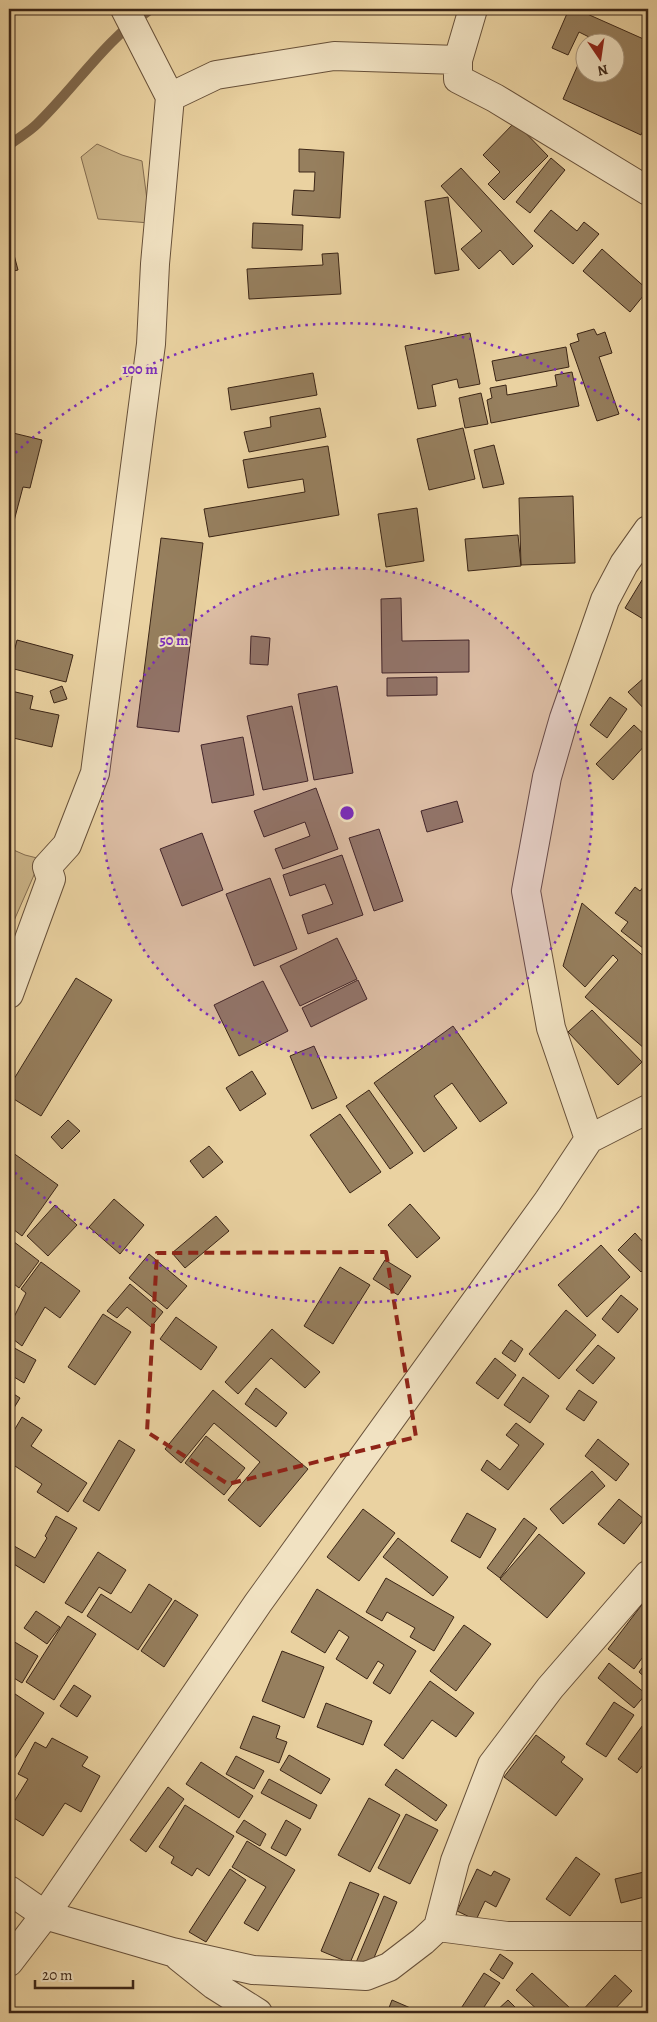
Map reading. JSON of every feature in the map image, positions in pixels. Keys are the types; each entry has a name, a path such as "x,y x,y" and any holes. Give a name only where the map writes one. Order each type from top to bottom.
{"street":[{"path":"9,994 51,879 47,867 67,844 95,772 151,344 155,264 170,97 125,9"},
{"path":"473,9 458,60 458,79 495,98 648,191"},
{"path":"170,97 216,75 334,56 458,60"},
{"path":"589,1139 550,1028 526,891 547,777 564,718 605,600 624,564 648,530"},
{"path":"9,1962 45,1915 258,1603 548,1201 589,1139 648,1110"},
{"path":"9,1890 45,1915 172,1952 253,1970 366,1976 389,1967 438,1927 455,1861 492,1765 550,1688 648,1575"},
{"path":"438,1927 507,1936 648,1936"},
{"path":"172,1952 214,1985 258,2013"}],"highlighted area":[{"path":"386,1252 416,1437 228,1484 147,1432 157,1253"}],"shaded area":[{"path":"97,144 142,161 150,223 98,219 81,157"},
{"path":"9,848 41,859 9,932"}],"building":[{"path":"569,9 576,9 648,41 648,120 641,135 563,99 574,74 574,82 624,82 624,32 574,32 574,42 568,55 552,48"},
{"path":"515,122 548,156 504,200 488,184 500,172 483,155"},
{"path":"299,149 344,152 340,218 292,215 294,190 314,191 315,172 299,172"},
{"path":"551,158 565,170 530,213 516,202"},
{"path":"461,168 533,246 513,265 500,250 479,269 461,249 482,231 441,186"},
{"path":"448,197 459,270 435,274 425,201"},
{"path":"551,210 577,231 584,222 599,234 573,264 534,231"},
{"path":"253,223 303,225 302,250 252,248"},
{"path":"9,236 18,270 9,272"},
{"path":"602,249 648,290 630,312 583,271"},
{"path":"338,253 341,294 249,299 247,269 323,265 322,254"},
{"path":"594,329 597,335 605,332 612,353 599,357 619,414 597,421 570,344 579,341 577,334"},
{"path":"470,333 480,384 459,388 457,379 432,385 436,406 418,409 405,346"},
{"path":"566,347 569,367 496,381 492,361"},
{"path":"572,372 579,406 491,423 487,400 492,398 490,388 506,385 507,395 557,386 555,375"},
{"path":"313,373 317,395 231,410 228,388"},
{"path":"481,393 488,424 465,428 459,398"},
{"path":"320,408 326,437 249,452 244,432 271,427 270,417"},
{"path":"463,428 475,479 429,490 417,439"},
{"path":"9,432 42,440 30,488 23,487 14,521 9,520"},
{"path":"494,445 504,484 483,488 474,450"},
{"path":"328,446 339,515 209,537 204,509 305,492 303,479 248,488 243,460"},
{"path":"573,496 575,563 521,565 519,498"},
{"path":"417,508 424,561 386,567 378,514"},
{"path":"518,535 521,566 468,571 465,539"},
{"path":"161,538 203,543 179,732 137,727"},
{"path":"642,580 648,583 648,622 625,608"},
{"path":"401,598 402,641 469,640 469,672 382,673 381,599"},
{"path":"251,636 270,638 268,665 250,664"},
{"path":"17,640 73,655 66,682 10,668"},
{"path":"437,677 437,695 387,696 387,678"},
{"path":"645,677 648,681 648,713 628,692"},
{"path":"62,686 67,699 54,703 50,691"},
{"path":"337,686 353,773 314,780 298,694"},
{"path":"11,691 33,696 30,709 59,715 52,747 9,737 9,700"},
{"path":"610,697 627,709 607,738 590,725"},
{"path":"292,706 308,781 263,790 247,716"},
{"path":"634,725 648,738 648,742 613,780 596,764"},
{"path":"243,737 254,795 212,803 201,745"},
{"path":"316,788 338,849 283,869 275,849 310,836 305,822 264,837 254,811"},
{"path":"457,801 463,822 427,832 421,811"},
{"path":"379,829 403,901 374,911 349,838"},
{"path":"202,833 223,890 182,906 160,849"},
{"path":"342,855 363,915 308,934 302,915 333,904 325,884 290,896 283,875"},
{"path":"270,878 297,949 254,966 226,894"},
{"path":"648,881 648,952 621,931 628,922 615,913 635,887 640,891"},
{"path":"582,903 648,960 648,1046 645,1049 585,997 618,960 613,955 585,987 563,966"},
{"path":"337,938 357,979 300,1006 280,966"},
{"path":"76,978 112,1000 41,1116 9,1096 9,1087"},
{"path":"358,980 367,999 311,1027 302,1008"},
{"path":"263,981 288,1031 239,1056 214,1005"},
{"path":"592,1010 642,1062 618,1085 568,1032"},
{"path":"453,1026 507,1103 480,1122 452,1083 434,1096 457,1128 424,1152 374,1083"},
{"path":"314,1046 337,1098 312,1109 290,1056"},
{"path":"252,1071 266,1094 240,1111 226,1088"},
{"path":"369,1090 413,1153 390,1169 346,1106"},
{"path":"340,1114 381,1172 350,1193 310,1135"},
{"path":"68,1120 80,1131 62,1149 51,1137"},
{"path":"209,1146 223,1162 203,1178 190,1161"},
{"path":"9,1150 58,1185 22,1236 9,1226"},
{"path":"114,1199 144,1225 120,1254 89,1227"},
{"path":"410,1204 440,1238 417,1258 388,1225"},
{"path":"55,1205 77,1225 48,1256 27,1236"},
{"path":"216,1216 229,1231 185,1268 172,1253"},
{"path":"635,1233 644,1243 648,1239 648,1265 641,1272 618,1250"},
{"path":"9,1238 39,1261 19,1288 9,1280"},
{"path":"601,1245 630,1277 587,1317 558,1285"},
{"path":"149,1254 187,1286 167,1309 129,1278"},
{"path":"385,1260 411,1276 398,1295 373,1279"},
{"path":"41,1262 80,1291 60,1318 45,1307 22,1346 9,1336 9,1327 26,1293 21,1289"},
{"path":"340,1267 370,1285 333,1344 304,1326"},
{"path":"130,1284 163,1312 151,1327 127,1307 117,1318 107,1311"},
{"path":"621,1295 638,1309 618,1333 602,1319"},
{"path":"566,1310 596,1335 559,1379 529,1354"},
{"path":"103,1314 131,1332 95,1385 68,1367"},
{"path":"176,1317 217,1347 201,1370 160,1339"},
{"path":"272,1329 320,1372 305,1388 271,1358 238,1394 225,1382"},
{"path":"511,1340 523,1349 515,1362 502,1353"},
{"path":"9,1345 36,1360 24,1383 9,1374"},
{"path":"598,1345 615,1358 593,1384 576,1370"},
{"path":"495,1358 516,1375 498,1399 476,1383"},
{"path":"523,1377 549,1396 530,1423 504,1405"},
{"path":"256,1388 287,1413 276,1427 245,1404"},
{"path":"213,1390 308,1469 260,1527 228,1500 260,1462 214,1423 181,1463 165,1449"},
{"path":"579,1390 597,1402 584,1421 566,1409"},
{"path":"9,1391 20,1398 9,1416"},
{"path":"22,1417 42,1430 31,1446 87,1483 68,1512 37,1492 42,1484 9,1462 9,1439"},
{"path":"516,1423 544,1444 508,1490 481,1470 487,1460 500,1470 519,1445 506,1435"},
{"path":"206,1436 245,1468 224,1495 185,1463"},
{"path":"598,1439 629,1464 616,1481 585,1456"},
{"path":"119,1440 135,1450 99,1511 83,1501"},
{"path":"592,1471 605,1486 563,1524 550,1509"},
{"path":"619,1499 644,1519 624,1544 598,1524"},
{"path":"363,1509 395,1533 359,1581 327,1557"},
{"path":"467,1513 496,1529 480,1558 451,1541"},
{"path":"56,1516 77,1528 44,1583 9,1561 9,1543 35,1558 47,1538 45,1536"},
{"path":"524,1518 537,1528 500,1578 487,1568"},
{"path":"539,1534 585,1573 547,1618 500,1579"},
{"path":"398,1538 448,1577 433,1596 383,1557"},
{"path":"98,1552 126,1570 111,1594 99,1587 82,1613 65,1603"},
{"path":"386,1578 454,1617 434,1651 410,1637 415,1628 387,1612 382,1621 366,1612"},
{"path":"149,1584 172,1599 138,1650 87,1616 101,1594 131,1613"},
{"path":"317,1589 416,1651 390,1694 373,1683 384,1665 378,1661 367,1679 336,1659 349,1637 339,1630 325,1653 291,1632"},
{"path":"647,1598 648,1650 634,1669 608,1649"},
{"path":"175,1600 198,1615 164,1667 141,1651"},
{"path":"36,1611 60,1627 47,1644 24,1628"},
{"path":"68,1616 96,1634 54,1700 26,1682"},
{"path":"464,1625 491,1644 456,1691 430,1671"},
{"path":"13,1641 38,1656 22,1683 9,1675 9,1647"},
{"path":"282,1651 324,1667 304,1718 262,1701"},
{"path":"648,1660 648,1680 639,1672"},
{"path":"609,1663 646,1694 634,1708 598,1678"},
{"path":"430,1681 474,1713 456,1737 432,1720 403,1759 384,1745"},
{"path":"74,1685 91,1696 77,1717 60,1706"},
{"path":"9,1690 44,1713 9,1767"},
{"path":"614,1702 634,1715 606,1757 586,1744"},
{"path":"326,1703 372,1721 363,1745 317,1727"},
{"path":"253,1716 280,1726 276,1738 287,1742 279,1763 240,1748"},
{"path":"648,1718 648,1758 637,1773 618,1759"},
{"path":"536,1735 565,1757 561,1762 583,1779 556,1816 504,1777"},
{"path":"52,1738 88,1757 82,1766 100,1776 81,1812 65,1803 43,1836 9,1815 9,1810 28,1779 18,1774 35,1742 46,1748"},
{"path":"289,1755 330,1779 321,1794 280,1770"},
{"path":"236,1756 264,1771 254,1789 226,1774"},
{"path":"201,1762 253,1796 239,1818 186,1784"},
{"path":"396,1769 447,1805 436,1821 385,1785"},
{"path":"269,1779 317,1805 310,1819 261,1793"},
{"path":"168,1787 184,1799 146,1852 130,1840"},
{"path":"369,1798 400,1815 370,1872 338,1855"},
{"path":"185,1805 234,1836 209,1876 197,1868 192,1876 171,1863 174,1857 159,1847"},
{"path":"406,1814 438,1830 410,1884 378,1868"},
{"path":"244,1820 266,1834 260,1846 236,1832"},
{"path":"286,1820 301,1829 286,1856 271,1848"},
{"path":"247,1841 295,1870 258,1931 244,1923 266,1887 232,1867"},
{"path":"576,1857 600,1874 570,1916 546,1899"},
{"path":"230,1869 246,1880 206,1942 189,1932"},
{"path":"477,1869 491,1876 494,1871 510,1879 496,1907 485,1901 476,1920 457,1911"},
{"path":"648,1871 648,1896 621,1903 615,1879"},
{"path":"350,1882 379,1894 350,1963 321,1951"},
{"path":"384,1896 397,1902 369,1970 355,1965"},
{"path":"648,1905 648,1930 645,1929"},
{"path":"500,1954 513,1963 503,1979 490,1970"},
{"path":"484,1973 500,1983 480,2013 458,2013"},
{"path":"532,1973 570,2008 565,2013 541,2013 516,1990"},
{"path":"615,1975 632,1991 611,2013 580,2013"},
{"path":"392,2000 422,2013 387,2013"},
{"path":"508,2000 521,2013 494,2013"}],"waterway":[{"path":"9,145 37,124 105,49 151,9"}]}
